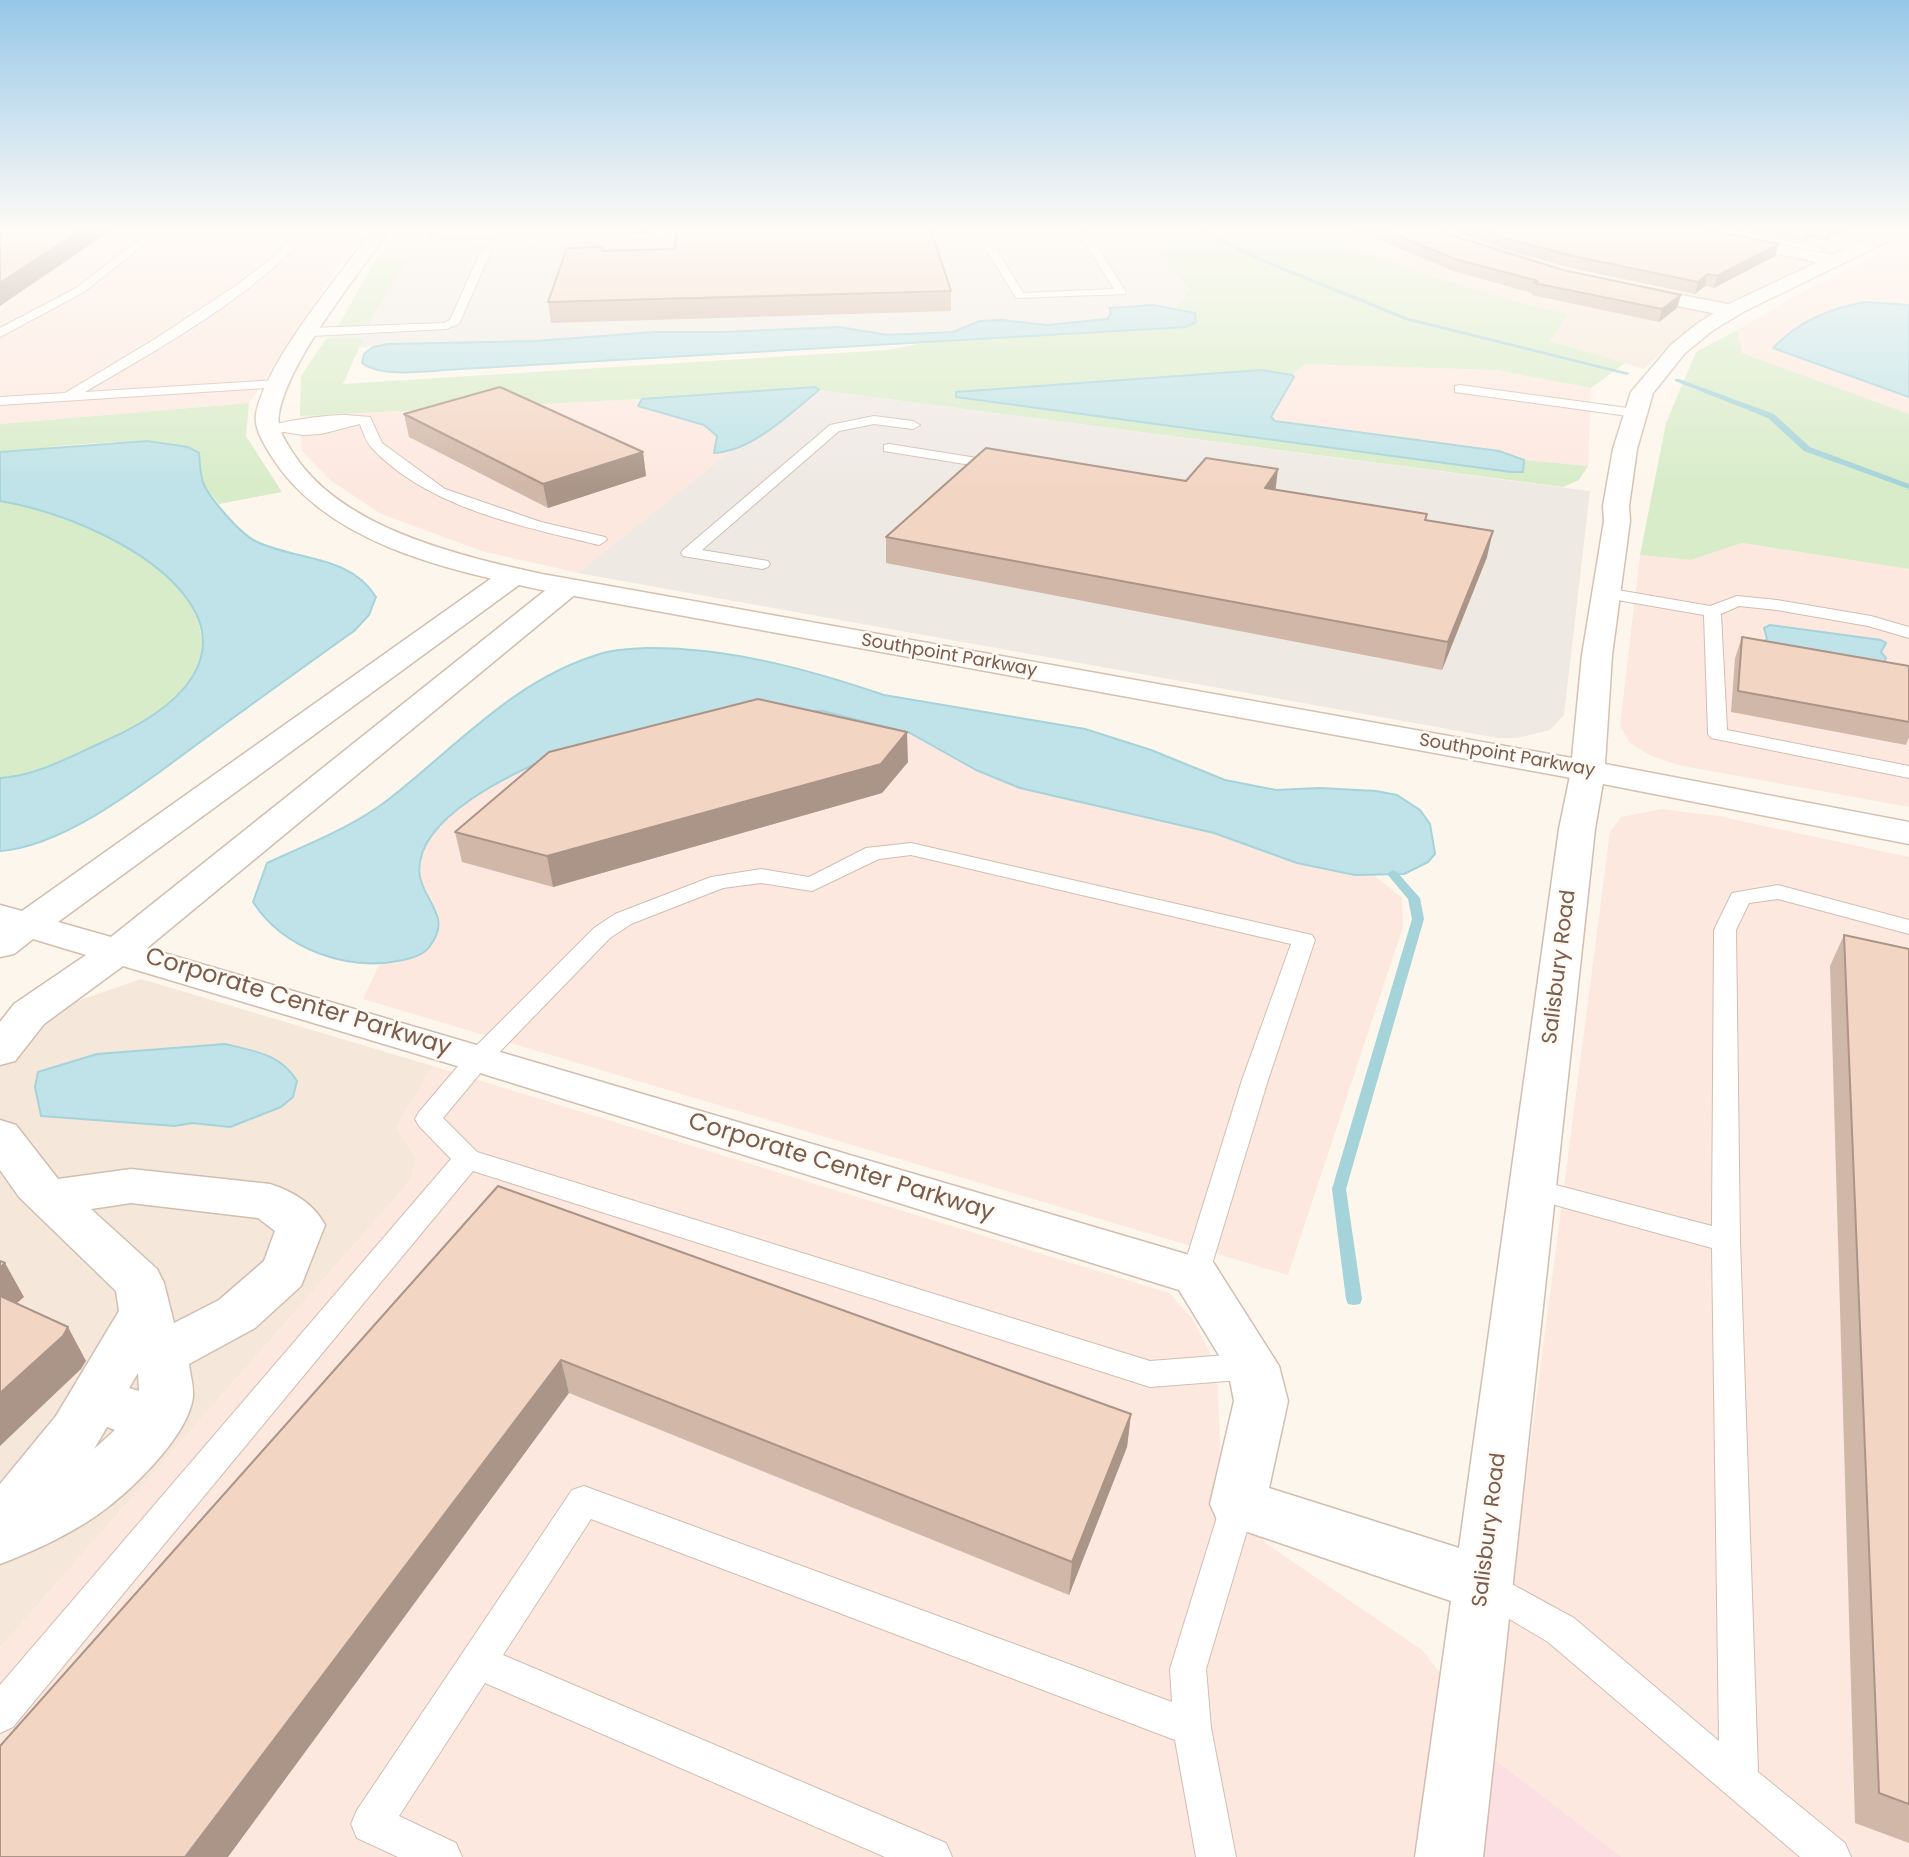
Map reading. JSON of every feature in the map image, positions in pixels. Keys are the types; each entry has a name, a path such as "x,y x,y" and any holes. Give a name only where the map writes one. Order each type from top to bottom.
{"street":[{"path":"278,429 267,416 276,384 324,314"},
{"name":"Salisbury Road","path":"1449,1857 1577,829 1588,771 1597,655 1612,570 1620,483 1642,393 1678,349 1705,327 1728,314"},
{"name":"Southpoint Parkway","path":"278,429 289,469 319,498 343,513 402,541 513,576 1588,771 1909,833"},
{"path":"9,929 513,576"},
{"path":"0,1051 29,1014 120,950 567,587"},
{"name":"Corporate Center Parkway","path":"9,929 120,950 1196,1276"},
{"path":"0,1136 35,1185 139,1283 166,1397 158,1419 128,1455 76,1498 0,1538"},
{"path":"0,1527 75,1433 96,1401 153,1333 237,1314 284,1272 301,1225 270,1202 199,1193 131,1186 49,1198"},
{"path":"1196,1276 1253,1366 1261,1401 1238,1504 1483,1584"},
{"path":"96,1401 158,1419"}],"lane":[{"path":"0,333 36,314"},
{"path":"69,396 153,348 204,314"},
{"path":"311,332 446,326 454,322 458,314"},
{"path":"0,324 20,322"},
{"path":"0,401 276,384"},
{"path":"1460,389 1635,413"},
{"path":"278,429 296,431 365,420 376,445 440,492 536,525 598,540"},
{"path":"762,564 690,553 835,428 874,420 913,425"},
{"path":"889,447 1012,467"},
{"path":"1606,593 1712,611 1737,601 1777,605 1871,621 1909,633"},
{"path":"1712,611 1718,734 1909,772"},
{"path":"1196,1276 1251,1092 1304,940 911,849 874,853 812,884 761,876 719,882 623,919 602,933 479,1058 428,1119 467,1159 1150,1374 1253,1366"},
{"path":"1739,1782 1726,1241 1725,930 1740,898 1778,892 1909,927"},
{"path":"0,1714 467,1159"},
{"path":"1533,1189 1726,1241"},
{"path":"442,1857 371,1824 584,1501 1192,1728"},
{"path":"1216,1857 1192,1728 1188,1669 1238,1504"},
{"path":"1483,1584 1561,1630 1831,1857"},
{"path":"477,1662 932,1857"}],"shaded area":[{"path":"0,314 307,314 249,403 0,424"},
{"path":"375,314 1111,314 1107,319 1048,325 1001,320 980,321 953,332 888,335 839,327 655,332 536,341 389,344 358,348 362,339 326,339 338,326 368,325"},
{"path":"1567,314 1712,315 1681,334 1644,369 1550,341"},
{"path":"1765,314 1909,314 1909,414 1741,353 1737,330"},
{"path":"1306,364 1496,370 1591,388 1588,466 1524,460 1499,451 1275,421 1271,417 1294,377 1292,375"},
{"path":"819,390 1590,491 1564,715 1550,730 1517,738 1498,738 578,573 728,453 774,427"},
{"path":"642,399 638,406 704,425 717,436 714,453 728,453 578,573 482,551 381,514 330,480 302,451 300,416"},
{"path":"1742,543 1909,569 1909,807 1678,765 1651,756 1630,743 1620,726 1640,555 1691,560"},
{"path":"776,711 822,711 910,733 976,770 1020,788 1214,833 1297,863 1355,875 1374,875 1402,898 1403,927 1288,1275 363,999 379,965 417,957 438,912 420,878 422,850 438,825 473,798 534,764 563,752"},
{"path":"1662,809 1718,816 1909,857 1909,1857 1622,1857 1490,1756 1610,832 1621,817"},
{"path":"141,979 433,1066 396,1128 416,1157 411,1180 0,1648 0,1028"},
{"path":"433,1066 1169,1293 1192,1318 1217,1366 1222,1495 1267,1544 1422,1650 1442,1675 1413,1857 0,1857 0,1648 411,1180 416,1156 396,1128"},
{"path":"1490,1756 1622,1857 1481,1857"}],"green space":[{"path":"345,314 375,314 368,325 338,326"},
{"path":"1195,314 1566,314 1550,341 1625,363 1591,388 1496,370 1306,364 1292,375 1261,370 956,393 1511,472 1522,471 1524,460 1588,466 1579,480 1563,487 819,390 815,387 642,399 300,416 301,376 326,339 363,339 343,384 886,350 936,341 1186,327"},
{"path":"1737,330 1742,353 1909,414 1909,569 1742,543 1691,560 1640,555 1666,423 1696,352"},
{"path":"249,403 246,436 282,492 219,504 203,484 199,453 180,446 130,442 0,452 0,424"},
{"path":"0,501 59,516 92,529 124,544 153,563 177,585 194,611 203,652 194,677 175,698 149,717 119,735 55,764 3,778 0,778"}],"water":[{"path":"1111,314 1195,314 1196,322 1186,327 424,372 382,371 362,363 364,354 373,347 388,344 536,341 655,332 839,327 888,335 953,332 980,321 1001,320 1047,325 1107,319"},
{"path":"1825,314 1909,314 1909,397 1773,348 1804,323"},
{"path":"1261,370 1294,377 1271,417 1275,421 1499,451 1524,460 1523,472 956,397 956,392"},
{"path":"815,387 819,390 770,430 742,446 714,453 717,436 704,425 638,406 642,399"},
{"path":"147,441 188,447 199,453 202,478 208,492 227,516 249,537 271,547 337,566 365,583 376,597 369,615 354,631 136,789 54,837 0,851 0,778 27,773 67,759 105,741 167,704 198,667 202,630 184,594 150,562 104,535 53,514 0,501 0,452"},
{"path":"1770,625 1881,640 1886,643 1881,652 1886,658 1884,663 1761,643 1767,639 1764,628"},
{"path":"646,648 706,651 766,661 884,695 1085,729 1151,750 1225,780 1276,790 1320,788 1397,795 1420,810 1430,824 1435,854 1428,862 1404,874 1355,875 1297,863 1214,833 1020,788 976,770 910,733 822,711 776,711 563,752 521,771 471,799 449,816 432,835 421,855 420,877 438,918 438,926 430,946 425,952 414,957 382,963 361,963 319,954 282,933 266,919 253,902 267,863 330,834 375,809 515,696 572,664 608,652"},
{"path":"225,1044 266,1055 283,1065 297,1081 293,1097 281,1107 230,1127 192,1123 175,1126 41,1116 35,1087 38,1072 97,1054"}],"building":[{"path":"500,387 643,452 543,484 404,414"},
{"path":"986,448 1186,481 1206,458 1278,469 1265,488 1427,514 1425,520 1493,531 1448,642 886,537"},
{"path":"1742,637 1909,666 1909,722 1738,691"},
{"path":"758,699 907,732 881,764 547,856 455,832 549,752"},
{"path":"1844,935 1909,949 1909,1804 1879,1793"},
{"path":"498,1186 1131,1414 1072,1562 561,1360 185,1857 0,1857 0,1746"},
{"path":"0,1296 68,1327 63,1336 0,1393"}],"waterway":[{"path":"1394,314 1627,373"},
{"path":"1677,380 1771,416 1807,449 1909,487"},
{"path":"1354,1299 1339,1189 1418,919 1414,898 1393,874"}]}
